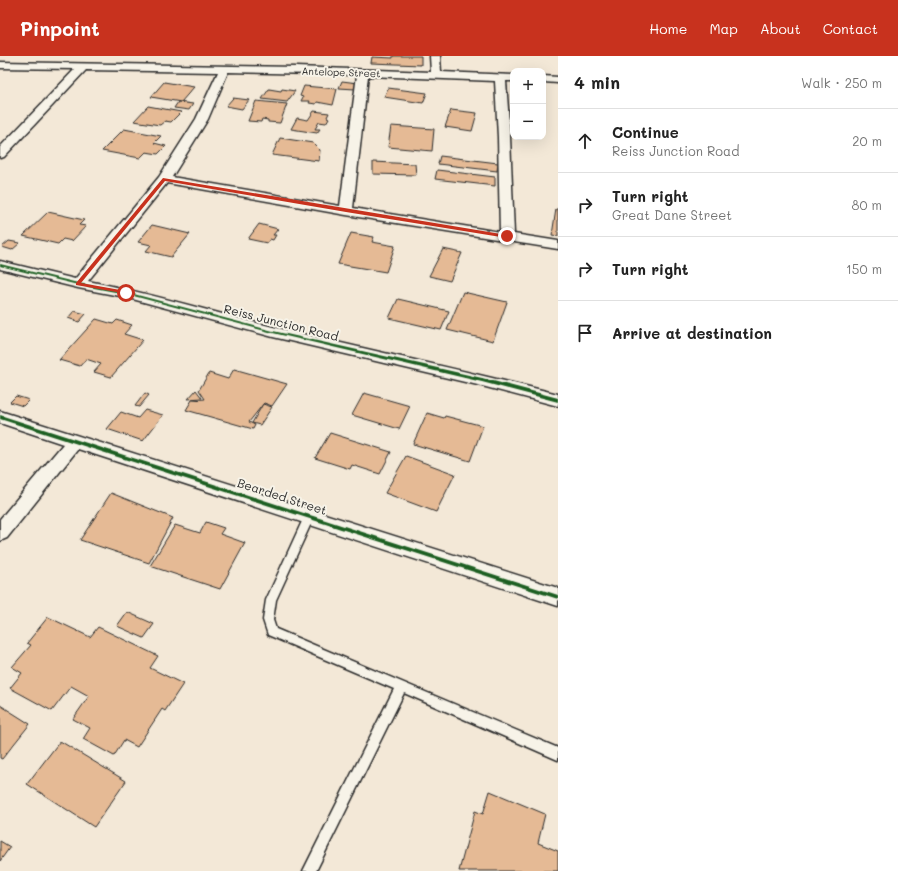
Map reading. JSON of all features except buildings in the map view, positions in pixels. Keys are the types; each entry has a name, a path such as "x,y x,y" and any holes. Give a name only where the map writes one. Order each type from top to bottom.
{"street":[{"path":"435,56 436,76"},
{"name":"Antelope Street","path":"0,65 82,68 224,69 296,67 436,76 510,78"},
{"path":"0,154 82,68"},
{"path":"78,284 164,179 202,119 224,69"},
{"path":"346,211 363,72"},
{"path":"500,78 504,137 507,236"},
{"path":"546,79 558,80"},
{"path":"164,179 346,211 558,245"},
{"name":"Reiss Junction Road","path":"0,265 78,284 126,293 273,332 482,380 558,400"},
{"name":"Bearded Street","path":"0,417 558,597"},
{"path":"0,533 75,441"}],"lane":[{"path":"309,517 270,600 268,620 272,632 558,754"},
{"path":"309,871 401,687"}],"cycle path":[{"path":"0,265 78,284 126,293 273,332 482,380 558,400"},
{"path":"0,417 558,597"}],"route":[{"path":"126,293 78,284 164,179 346,211 507,236"}]}
